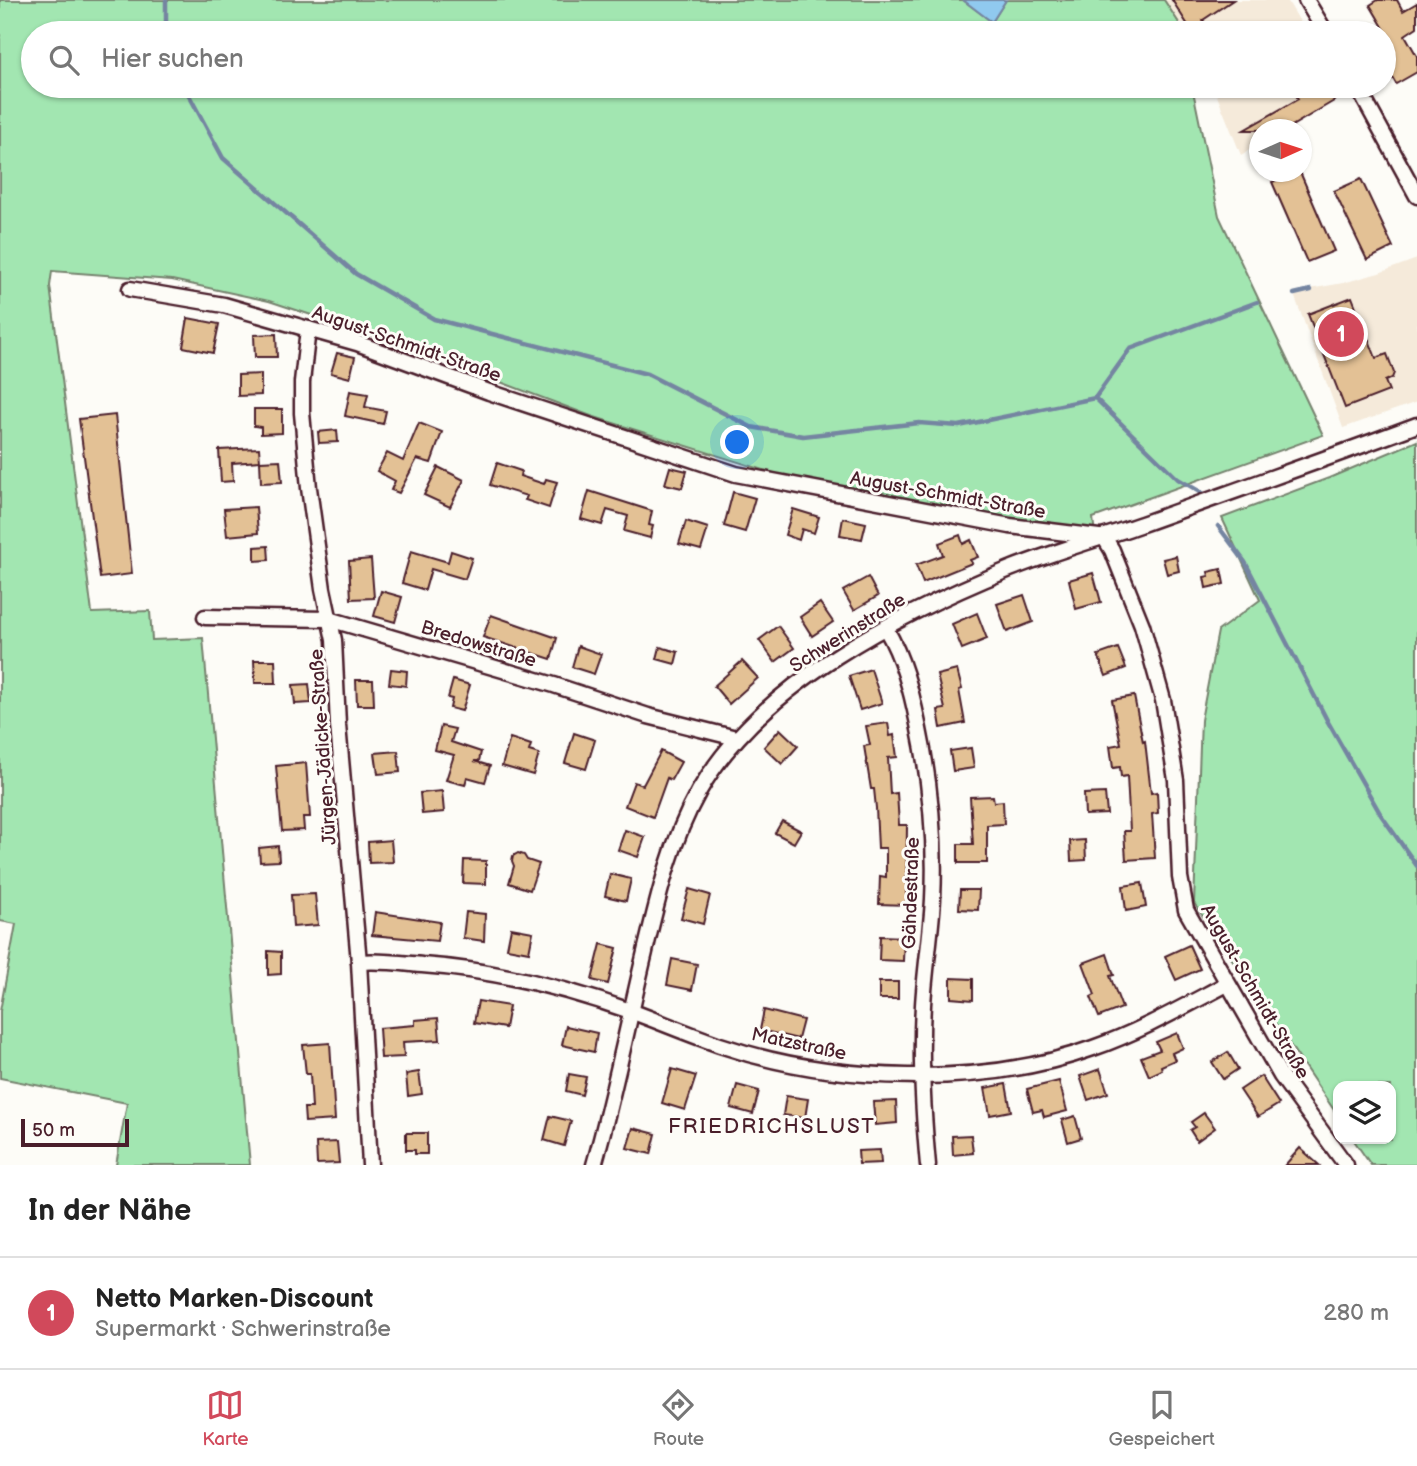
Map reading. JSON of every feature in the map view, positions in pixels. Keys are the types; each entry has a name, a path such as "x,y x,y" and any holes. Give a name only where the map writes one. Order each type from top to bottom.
{"street":[{"path":"1306,0 1319,21"},
{"path":"1364,98 1417,196"},
{"name":"August-Schmidt-Straße","path":"130,289 224,305 357,343 489,392 736,474 1010,526 1104,537 1112,550 1142,625 1163,701 1176,780 1182,898 1186,910 1285,1082 1346,1165"},
{"name":"Jürgen-Jädicke-Straße","path":"308,329 302,382 302,413 309,488 334,640 338,725 359,962 370,1165"},
{"name":"Schwerinstraße","path":"594,1165 611,1108 663,880 674,847 698,793 736,738 762,712 811,673 886,629 929,605 1010,569 1417,425"},
{"name":"Bredowstraße","path":"205,617 329,619 554,685 648,716 736,738"},
{"name":"Gähdestraße","path":"886,629 899,651 912,696 931,808 933,899 923,1003 922,1076 928,1165"},
{"name":"Matzstraße","path":"359,962 446,966 486,973 631,1011 724,1046 796,1065 860,1075 922,1076 1012,1068 1091,1049 1227,984"}],"shaded area":[{"path":"1164,0 1287,0 1300,21 1177,21"},
{"path":"1218,98 1340,98 1303,119 1249,119 1249,150 1241,155"},
{"path":"1417,259 1417,402 1343,428 1293,292 1343,283"}],"green space":[{"path":"0,0 963,0 991,21 21,21 21,98 1194,98 1219,216 1323,435 1093,518 1095,534 812,485 591,416 402,345 269,301 172,280 52,271 50,286 92,613 150,611 152,640 203,638 250,1165 116,1165 127,1103 0,1078 0,1011 16,924 0,921"},
{"path":"1006,0 1164,0 1178,21 993,21"},
{"path":"1417,441 1417,1165 1371,1165 1356,1144 1396,1144 1396,1081 1333,1081 1333,1109 1194,903 1201,720 1218,631 1260,600 1222,518"}],"water":[{"path":"963,0 1006,0 991,21"}],"building":[{"path":"1172,0 1233,0 1204,21 1185,21"},
{"path":"1378,0 1397,0 1403,11 1417,3 1417,27 1405,35 1417,56 1417,72 1396,84 1396,21 1380,21 1370,5"},
{"path":"1298,98 1332,98 1334,101 1304,119 1263,119"},
{"path":"1361,179 1393,247 1367,260 1334,191"},
{"path":"1272,182 1304,182 1334,251 1307,262"},
{"path":"1352,297 1376,358 1387,354 1394,373 1392,378 1385,381 1389,391 1345,408 1308,314"},
{"path":"188,318 219,324 213,353 183,347"},
{"path":"276,334 277,357 255,357 254,335"},
{"path":"337,353 355,357 350,378 331,373"},
{"path":"261,374 261,395 238,396 238,375"},
{"path":"350,391 368,394 365,407 386,411 383,424 345,416"},
{"path":"254,409 282,409 282,433 261,434 261,427 254,426"},
{"path":"115,415 132,574 100,578 79,419"},
{"path":"419,423 442,432 431,463 417,459 399,493 391,490 395,481 377,471 387,453 403,461"},
{"path":"337,430 338,442 319,443 318,432"},
{"path":"259,448 260,461 232,463 233,481 221,482 219,450"},
{"path":"280,460 282,482 261,483 260,461"},
{"path":"497,463 521,471 520,476 544,484 546,479 557,482 549,508 525,500 527,496 490,485"},
{"path":"438,467 464,480 450,507 424,495"},
{"path":"670,467 687,471 682,488 665,484"},
{"path":"589,491 652,511 649,525 653,526 650,538 624,531 628,516 607,510 602,525 581,519"},
{"path":"733,492 755,498 745,532 724,526"},
{"path":"256,507 258,533 227,536 224,509"},
{"path":"793,509 819,517 814,533 802,529 799,540 785,535"},
{"path":"843,518 866,523 862,539 840,535"},
{"path":"686,521 708,528 701,550 679,544"},
{"path":"960,535 963,544 971,540 978,557 970,560 972,563 923,583 916,565 943,555 939,543"},
{"path":"268,546 269,560 255,561 255,547"},
{"path":"411,551 448,562 451,551 472,558 465,579 431,569 425,590 402,583"},
{"path":"1176,556 1179,571 1167,574 1163,559"},
{"path":"371,559 374,598 351,599 349,561"},
{"path":"1221,569 1224,584 1206,588 1204,577 1209,576 1208,572"},
{"path":"1093,573 1101,602 1076,609 1069,580"},
{"path":"868,577 878,596 854,610 843,591"},
{"path":"381,591 402,597 395,622 374,616"},
{"path":"1024,595 1033,622 1007,632 997,604"},
{"path":"820,603 833,622 812,636 800,617"},
{"path":"977,613 987,639 962,649 952,624"},
{"path":"491,615 557,638 551,659 483,637"},
{"path":"778,626 794,648 775,662 759,640"},
{"path":"578,646 601,654 594,674 572,667"},
{"path":"660,647 678,652 675,664 657,659"},
{"path":"1118,648 1126,668 1106,676 1098,655"},
{"path":"254,660 275,660 276,683 255,683"},
{"path":"742,661 758,678 729,704 714,686"},
{"path":"391,669 407,671 406,686 389,684"},
{"path":"871,669 882,703 860,710 849,676"},
{"path":"957,670 962,689 959,690 965,723 941,728 938,710 945,709 937,675"},
{"path":"356,680 373,680 374,705 357,705"},
{"path":"453,680 470,685 462,711 450,708 452,699 448,698"},
{"path":"309,684 311,703 295,704 293,685"},
{"path":"1134,696 1143,742 1145,741 1151,793 1157,792 1158,813 1152,814 1155,858 1126,860 1124,831 1130,831 1127,776 1121,777 1120,767 1113,768 1110,746 1121,744 1112,700"},
{"path":"888,723 890,736 894,735 897,757 888,758 890,794 897,793 899,825 907,825 906,905 879,904 880,876 886,877 886,848 878,848 874,789 871,789 864,746 870,745 866,726"},
{"path":"441,726 455,729 451,742 481,752 479,761 474,761 490,766 485,782 467,777 465,785 446,780 454,755 435,750"},
{"path":"780,729 798,746 782,764 764,747"},
{"path":"574,733 595,740 586,769 565,763"},
{"path":"510,738 531,745 529,751 539,754 533,775 502,766"},
{"path":"971,748 974,768 953,771 950,751"},
{"path":"398,751 400,772 378,774 375,753"},
{"path":"661,751 681,762 671,780 667,778 653,817 625,806 634,782 643,785"},
{"path":"306,763 310,817 303,817 304,830 282,831 276,766"},
{"path":"442,791 444,812 422,814 420,793"},
{"path":"1105,793 1107,814 1085,815 1084,794"},
{"path":"993,796 994,802 1003,801 1004,824 987,825 987,863 958,863 958,844 973,844 970,797"},
{"path":"782,821 801,831 794,843 775,833"},
{"path":"625,830 645,837 638,857 618,850"},
{"path":"391,840 393,862 369,863 368,842"},
{"path":"1085,840 1086,860 1071,861 1070,841"},
{"path":"278,846 279,861 260,862 259,848"},
{"path":"518,853 539,864 530,890 509,883 514,866 513,856"},
{"path":"464,860 486,861 486,884 463,883"},
{"path":"610,874 631,879 626,901 605,896"},
{"path":"1142,883 1146,907 1126,911 1123,886"},
{"path":"689,889 710,895 703,924 681,918"},
{"path":"960,890 979,890 978,910 959,909"},
{"path":"315,894 318,925 293,927 291,895"},
{"path":"375,912 440,922 437,941 372,935"},
{"path":"466,912 485,914 484,941 463,938"},
{"path":"511,928 533,932 529,952 507,948"},
{"path":"880,936 904,937 903,961 879,960"},
{"path":"601,944 617,948 608,984 592,980"},
{"path":"1189,945 1200,969 1176,980 1165,956"},
{"path":"268,951 281,952 281,974 268,975"},
{"path":"1107,954 1114,975 1110,976 1122,1008 1099,1017 1091,997 1095,995 1083,963"},
{"path":"672,959 697,964 692,990 667,985"},
{"path":"951,978 973,979 973,1000 951,998"},
{"path":"879,982 898,982 898,999 879,999"},
{"path":"478,1001 509,1006 505,1028 474,1023"},
{"path":"764,1010 803,1020 798,1039 760,1030"},
{"path":"438,1018 440,1040 403,1042 404,1057 381,1058 379,1028 415,1025 415,1020"},
{"path":"566,1026 597,1033 594,1052 562,1045"},
{"path":"1177,1033 1183,1048 1172,1053 1175,1060 1161,1066 1162,1070 1149,1076 1141,1057 1160,1050 1156,1042"},
{"path":"330,1043 335,1120 305,1122 304,1108 312,1108 310,1074 306,1074 303,1045"},
{"path":"1228,1052 1238,1069 1223,1079 1212,1062"},
{"path":"672,1069 696,1076 685,1110 662,1103"},
{"path":"1100,1069 1108,1093 1088,1100 1080,1076"},
{"path":"419,1072 422,1094 408,1096 406,1074"},
{"path":"569,1074 586,1077 582,1095 566,1091"},
{"path":"1261,1076 1279,1104 1258,1117 1240,1090"},
{"path":"1059,1081 1067,1111 1044,1117 1042,1110 1033,1112 1027,1089"},
{"path":"1006,1084 1011,1111 990,1115 985,1088"},
{"path":"737,1085 759,1091 753,1114 731,1108"},
{"path":"786,1096 808,1099 805,1118 783,1115"},
{"path":"896,1101 897,1123 875,1125 873,1102"},
{"path":"1204,1113 1215,1128 1197,1141 1190,1130 1195,1127 1191,1122"},
{"path":"550,1116 571,1121 564,1146 544,1140"},
{"path":"1075,1116 1081,1138 1068,1142 1062,1120"},
{"path":"633,1128 656,1134 651,1154 627,1148"},
{"path":"406,1133 427,1133 427,1154 415,1154 415,1150 406,1150"},
{"path":"971,1135 973,1153 953,1155 952,1136"},
{"path":"337,1142 339,1163 317,1164 316,1143"},
{"path":"1300,1148 1319,1165 1285,1165"},
{"path":"880,1150 881,1163 859,1164 858,1151"}],"waterway":[{"path":"166,0 166,21"},
{"path":"190,98 223,158 356,274 434,319 647,374 751,427 803,436 919,423 959,426 1095,398 1130,349 1257,302"},
{"path":"1294,294 1311,290"},
{"path":"1095,398 1178,479 1204,494"},
{"path":"1218,526 1245,562 1328,722 1381,815 1417,866"}],"place":[{"name":"Netto Marken-Discount","path":"1341,334"}],"district":[{"name":"FRIEDRICHSLUST","path":"772,1126"}]}
